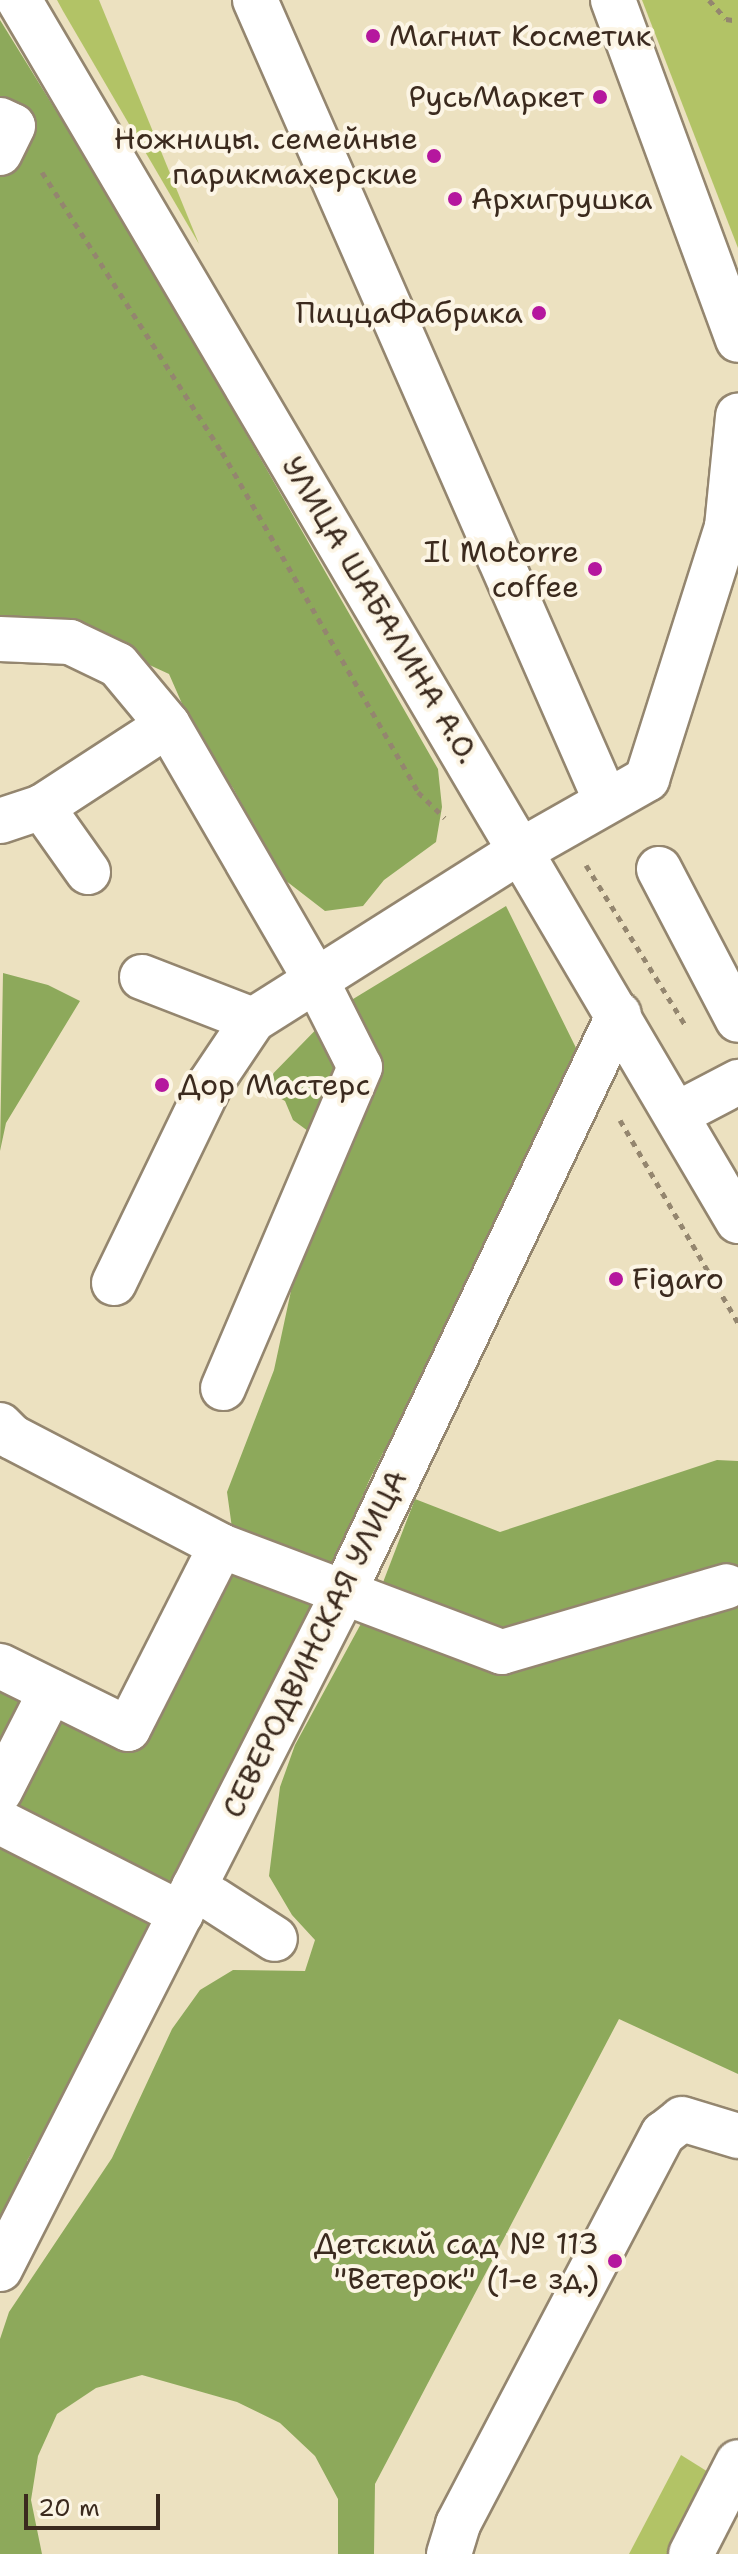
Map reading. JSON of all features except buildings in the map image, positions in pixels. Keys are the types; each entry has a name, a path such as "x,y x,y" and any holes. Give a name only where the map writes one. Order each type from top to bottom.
{"street":[{"name":"УЛИЦА ШАБАЛИНА А.О.","path":"19,0 509,858 619,1014 679,1113 738,1221"},
{"path":"255,0 606,801"},
{"path":"613,0 738,340"},
{"path":"114,1283 210,1084 253,1020 509,858 647,779 732,525 738,416"},
{"path":"0,639 70,642 118,665 168,725 317,982 360,1067 223,1388"},
{"path":"0,821 42,807 168,725"},
{"path":"42,807 88,872"},
{"path":"659,869 738,1020"},
{"path":"142,977 253,1020"},
{"name":"СЕВЕРОДВИНСКАЯ УЛИЦА","path":"0,2269 343,1594 619,1014"},
{"path":"679,1113 732,1086"},
{"path":"0,1425 12,1437 221,1546 502,1652 734,1591"},
{"path":"0,1666 128,1729 221,1546"},
{"path":"0,1791 51,1691"},
{"path":"0,1822 275,1939"},
{"path":"449,2554 458,2524 663,2134 682,2119 738,2136"},
{"path":"691,2554 738,2462"}],"path":[{"path":"709,0 726,19 738,21"},
{"path":"4,133 222,452 418,792 509,858"},
{"path":"563,826 732,1086"},
{"path":"599,1057 615,1111 738,1323"}],"green space":[{"path":"57,0 99,0 199,244 63,11"},
{"path":"642,0 738,0 738,248"},
{"path":"0,20 131,232 438,769 442,807 436,842 384,880 363,906 325,911 281,877 233,788 198,740 169,674 91,638 0,622"},
{"path":"506,906 580,1056 369,1481 259,1738 227,1771 200,1824 185,1875 27,2161 25,2211 0,2258 0,1678 136,1745 233,1535 227,1492 274,1370 323,1142 293,1120 285,1101 260,1087 335,1010"},
{"path":"3,973 48,985 80,1001 6,1123 0,1151"},
{"path":"717,1460 738,1461 738,2074 619,2019 375,2484 374,2554 338,2554 338,2499 315,2456 280,2423 237,2402 142,2375 96,2388 57,2414 38,2456 31,2500 42,2554 0,2554 0,2339 9,2312 112,2158 172,2029 200,1990 233,1970 305,1971 315,1940 292,1915 269,1876 280,1787 295,1745 382,1585 415,1499 500,1532"},
{"path":"681,2455 713,2475 672,2554 629,2554"}],"place":[{"name":"Магнит Косметик","path":"373,36"},
{"name":"РусьМаркет","path":"600,97"},
{"name":"Ножницы. семейные парикмахерские","path":"434,156"},
{"name":"Архигрушка","path":"455,199"},
{"name":"ПиццаФабрика","path":"539,313"},
{"name":"Il Motorre coffee","path":"595,569"},
{"name":"Дор Мастерс","path":"162,1085"},
{"name":"Figaro","path":"616,1279"},
{"name":"Детский сад № 113 \"Ветерок\" (1-е зд.)","path":"615,2261"}]}
